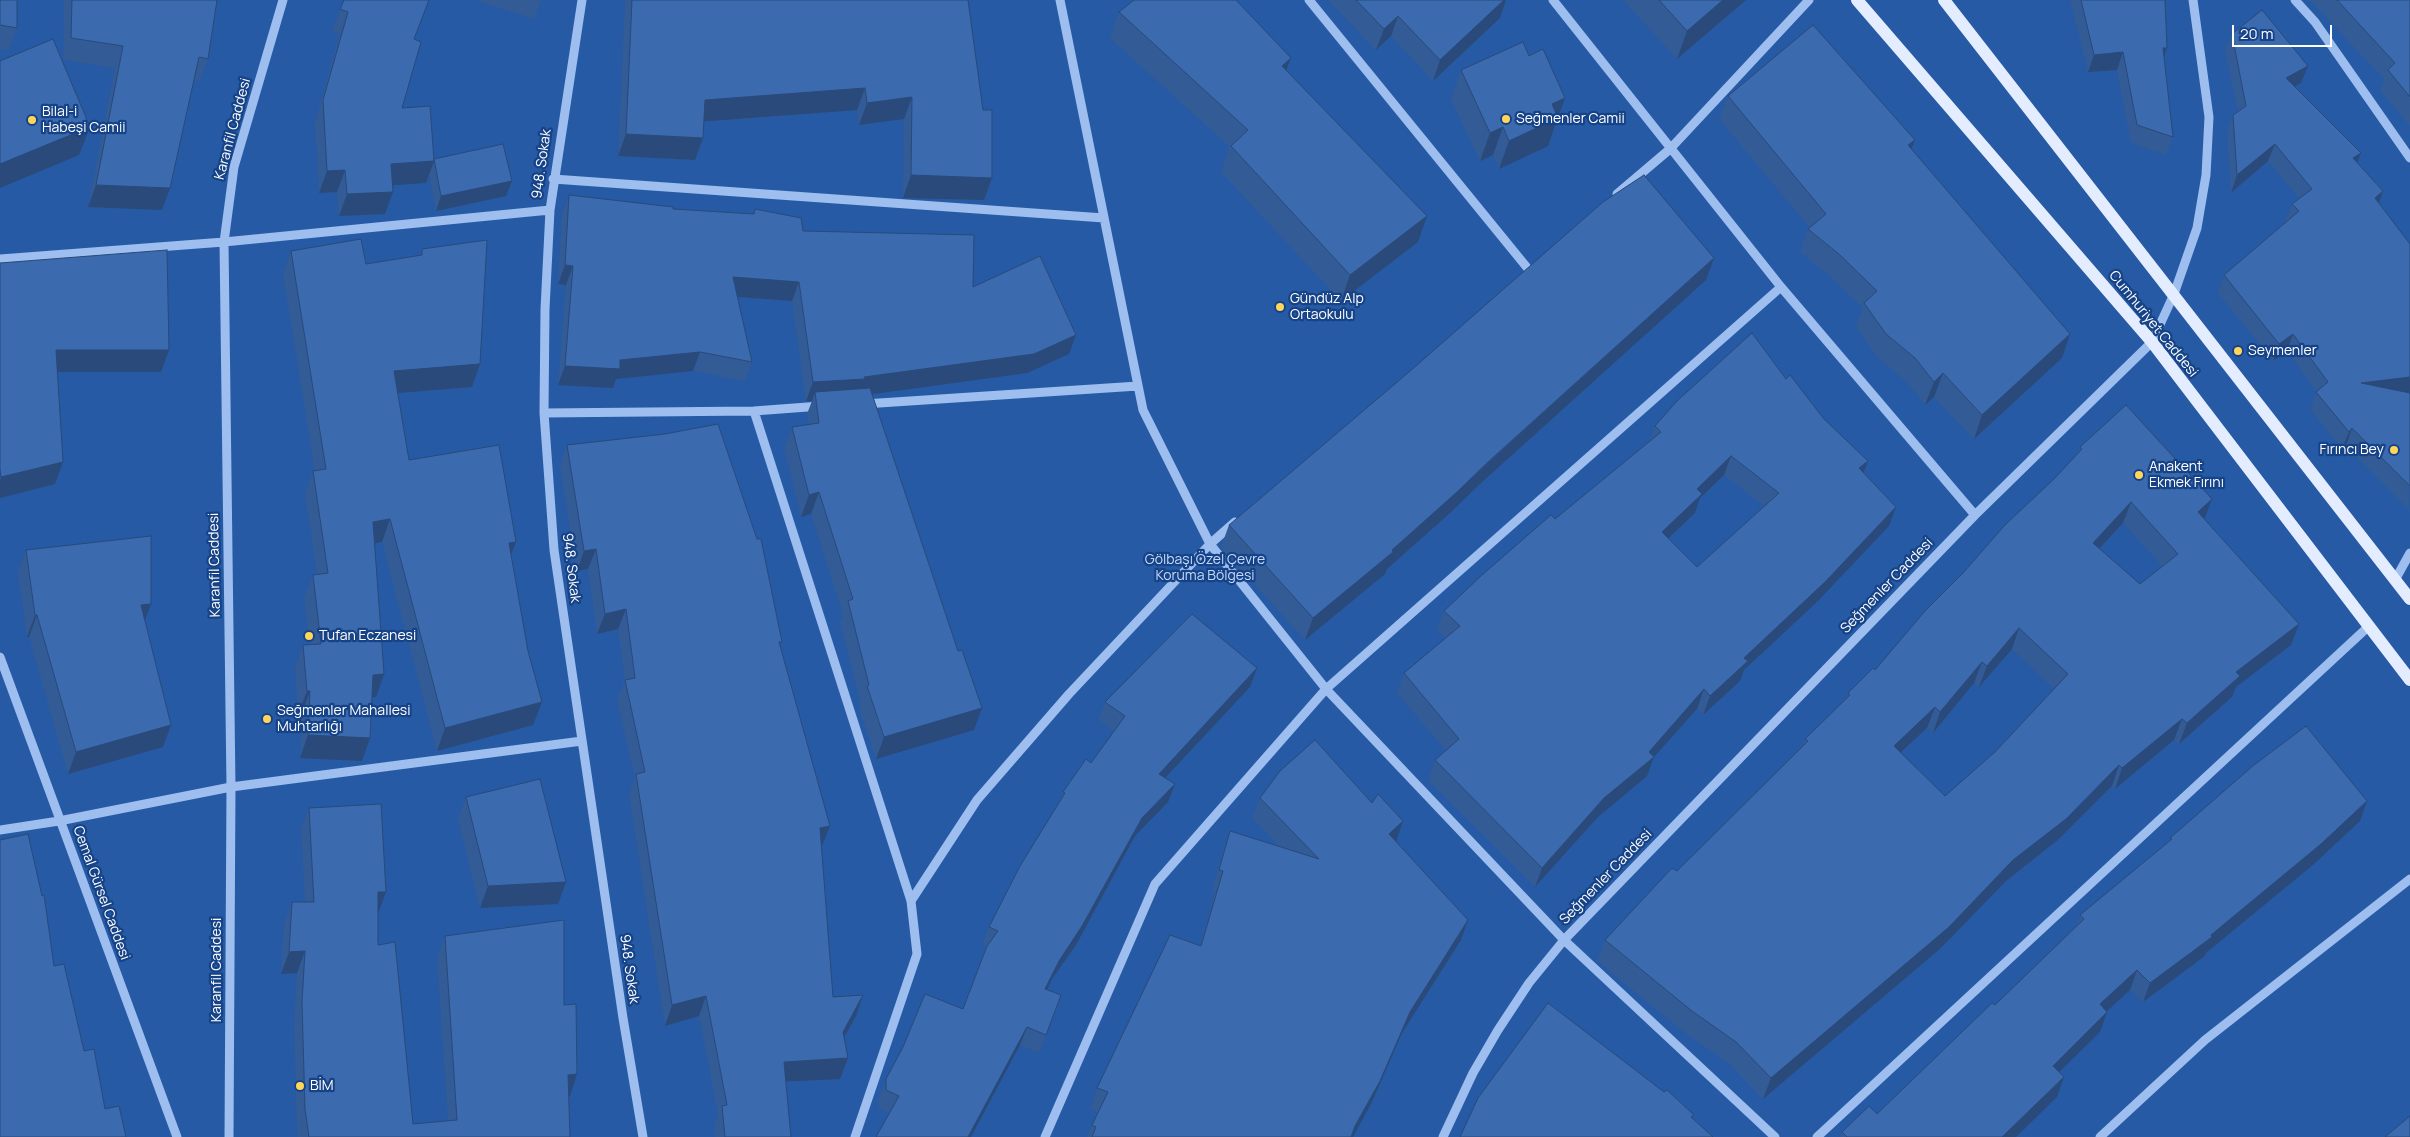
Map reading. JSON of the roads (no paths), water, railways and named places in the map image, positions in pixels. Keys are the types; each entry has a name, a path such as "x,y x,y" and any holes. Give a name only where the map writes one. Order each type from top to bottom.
{"main road":[{"name":"Cumhuriyet Caddesi","path":"1857,0 2152,342 2410,680"},
{"path":"1944,0 2410,599"}],"street":[{"name":"Karanfil Caddesi","path":"229,1137 231,787 224,242 234,166 283,0"},
{"name":"948. Sokak","path":"582,0 553,179 550,210 545,309 544,413 554,550 623,1018 643,1137"},
{"path":"1060,0 1143,410 1210,544 1326,689 1564,940 1775,1137"},
{"path":"1309,0 1525,273 1536,264"},
{"path":"1552,0 1781,287 1975,515"},
{"path":"1610,200 1670,149 1809,0"},
{"name":"Seğmenler Caddesi","path":"1443,1137 1473,1073 1498,1030 1529,983 1564,940 1975,515 2152,342 2174,294 2197,228 2206,175 2209,117 2193,0"},
{"path":"2295,0 2315,22 2410,158"},
{"path":"553,179 1104,218"},
{"path":"0,259 224,242 550,210"},
{"path":"1045,1137 1154,884 1326,689 1781,287"},
{"path":"852,404 1138,386"},
{"path":"544,413 754,411 832,406"},
{"path":"754,411 911,901 917,954 855,1137"},
{"path":"911,901 977,800 1068,694 1210,544 1239,518"},
{"path":"2394,580 2410,553"},
{"path":"1817,1137 2369,626"},
{"name":"Cemal Gürsel Caddesi","path":"0,657 177,1137"},
{"path":"0,830 59,821 231,787 582,741"},
{"path":"2100,1137 2205,1040 2410,879"}],"place":[{"name":"Seğmenler Camii","path":"1506,119"},
{"name":"Bilal-i Habeşi Camii","path":"32,120"},
{"name":"Gündüz Alp Ortaokulu","path":"1280,307"},
{"name":"Seymenler","path":"2238,351"},
{"name":"Fırıncı Bey","path":"2394,450"},
{"name":"Anakent Ekmek Fırını","path":"2139,475"},
{"name":"Tufan Eczanesi","path":"309,636"},
{"name":"Seğmenler Mahallesi Muhtarlığı","path":"267,719"},
{"name":"BİM","path":"300,1086"}],"park label":[{"name":"Gölbaşı Özel Çevre Koruma Bölgesi","path":"1205,568"}]}
